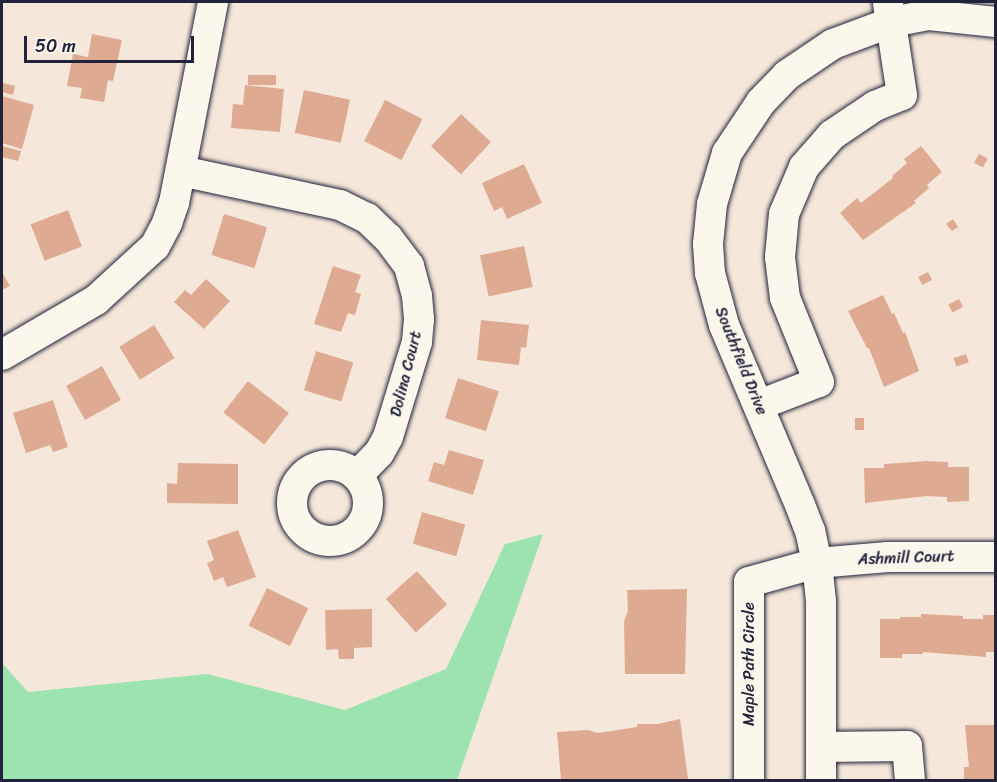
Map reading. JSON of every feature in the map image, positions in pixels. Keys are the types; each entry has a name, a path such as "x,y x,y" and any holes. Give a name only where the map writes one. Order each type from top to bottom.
{"street":[{"path":"2,355 96,300 140,262 154,246 167,223 181,171 213,2"},
{"path":"759,405 819,382 785,298 780,257 784,214 804,167 832,135 860,115 902,95 890,12"},
{"name":"Southfield Drive","path":"821,780 821,601 817,562 810,531 724,325 711,273 708,244 712,204 718,180 739,133 761,102 787,75 833,44 890,12 966,17 996,22"},
{"name":"Dolina Court","path":"181,171 340,205 367,218 388,238 409,266 417,296 419,319 417,342 388,437 379,453 357,476"},
{"name":"Ashmill Court","path":"817,562 888,557 996,556"},
{"name":"Maple Path Circle","path":"748,780 749,582 817,562"},
{"path":"821,747 907,746 910,780"}],"green space":[{"path":"543,534 457,780 2,780 2,663 28,692 207,674 345,710 446,669 505,544"}],"building":[{"path":"92,34 122,40 113,81 108,80 104,102 80,98 82,88 67,86 73,54 88,57"},
{"path":"248,75 276,75 276,85 248,85"},
{"path":"3,83 15,86 13,95 2,92"},
{"path":"245,85 284,89 280,132 231,128 233,104 243,105"},
{"path":"304,90 350,100 341,143 295,133"},
{"path":"2,96 34,105 22,149 2,143"},
{"path":"385,100 422,119 402,160 364,141"},
{"path":"461,114 491,142 461,174 431,146"},
{"path":"2,146 21,151 18,161 2,157"},
{"path":"921,146 942,172 927,185 929,188 914,201 916,203 863,240 840,213 857,198 861,203 893,178 892,176 907,163 904,159"},
{"path":"979,154 988,159 983,168 974,163"},
{"path":"524,164 542,203 507,219 502,207 494,211 482,183"},
{"path":"68,210 82,246 45,261 31,224"},
{"path":"224,214 267,227 254,268 211,255"},
{"path":"953,219 958,227 952,231 946,224"},
{"path":"524,246 533,287 489,296 480,255"},
{"path":"333,266 361,275 355,292 361,294 355,315 348,313 341,332 314,324"},
{"path":"2,272 10,286 2,290"},
{"path":"928,272 932,280 922,285 918,277"},
{"path":"206,279 230,301 204,329 174,302 185,290 191,295"},
{"path":"883,295 903,333 905,332 919,371 884,387 869,348 848,311"},
{"path":"959,299 963,307 952,312 948,304"},
{"path":"481,320 529,325 526,348 521,347 519,365 477,360"},
{"path":"154,325 175,358 140,380 119,347"},
{"path":"316,351 353,362 341,402 304,390"},
{"path":"966,354 969,363 956,367 954,358"},
{"path":"102,366 121,400 85,420 66,386"},
{"path":"458,378 499,391 486,431 445,418"},
{"path":"248,381 289,413 264,445 223,413"},
{"path":"53,400 68,447 53,452 50,445 26,453 13,413"},
{"path":"855,418 864,418 864,430 855,430"},
{"path":"449,450 484,460 473,495 428,481 434,462 444,465"},
{"path":"948,462 948,467 969,467 969,501 947,502 947,497 927,496 865,503 864,468 884,468 884,464"},
{"path":"178,463 238,464 238,504 167,503 167,483 177,484"},
{"path":"422,512 465,524 456,556 413,544"},
{"path":"238,530 256,577 227,587 223,577 214,581 207,563 214,560 207,541"},
{"path":"417,571 447,604 416,633 386,599"},
{"path":"267,588 308,608 290,646 249,626"},
{"path":"687,589 685,674 625,674 624,621 628,611 627,590"},
{"path":"372,609 372,647 354,648 354,659 339,659 338,649 326,650 325,610"},
{"path":"921,614 963,616 963,619 983,619 983,615 996,615 996,652 986,652 986,657 923,652 923,654 902,654 902,658 880,658 880,619 921,617"},
{"path":"680,719 688,779 561,780 557,732 588,730 598,733 637,727 637,724 658,724"},
{"path":"965,725 996,725 996,780 964,780 964,767 969,767"}]}
